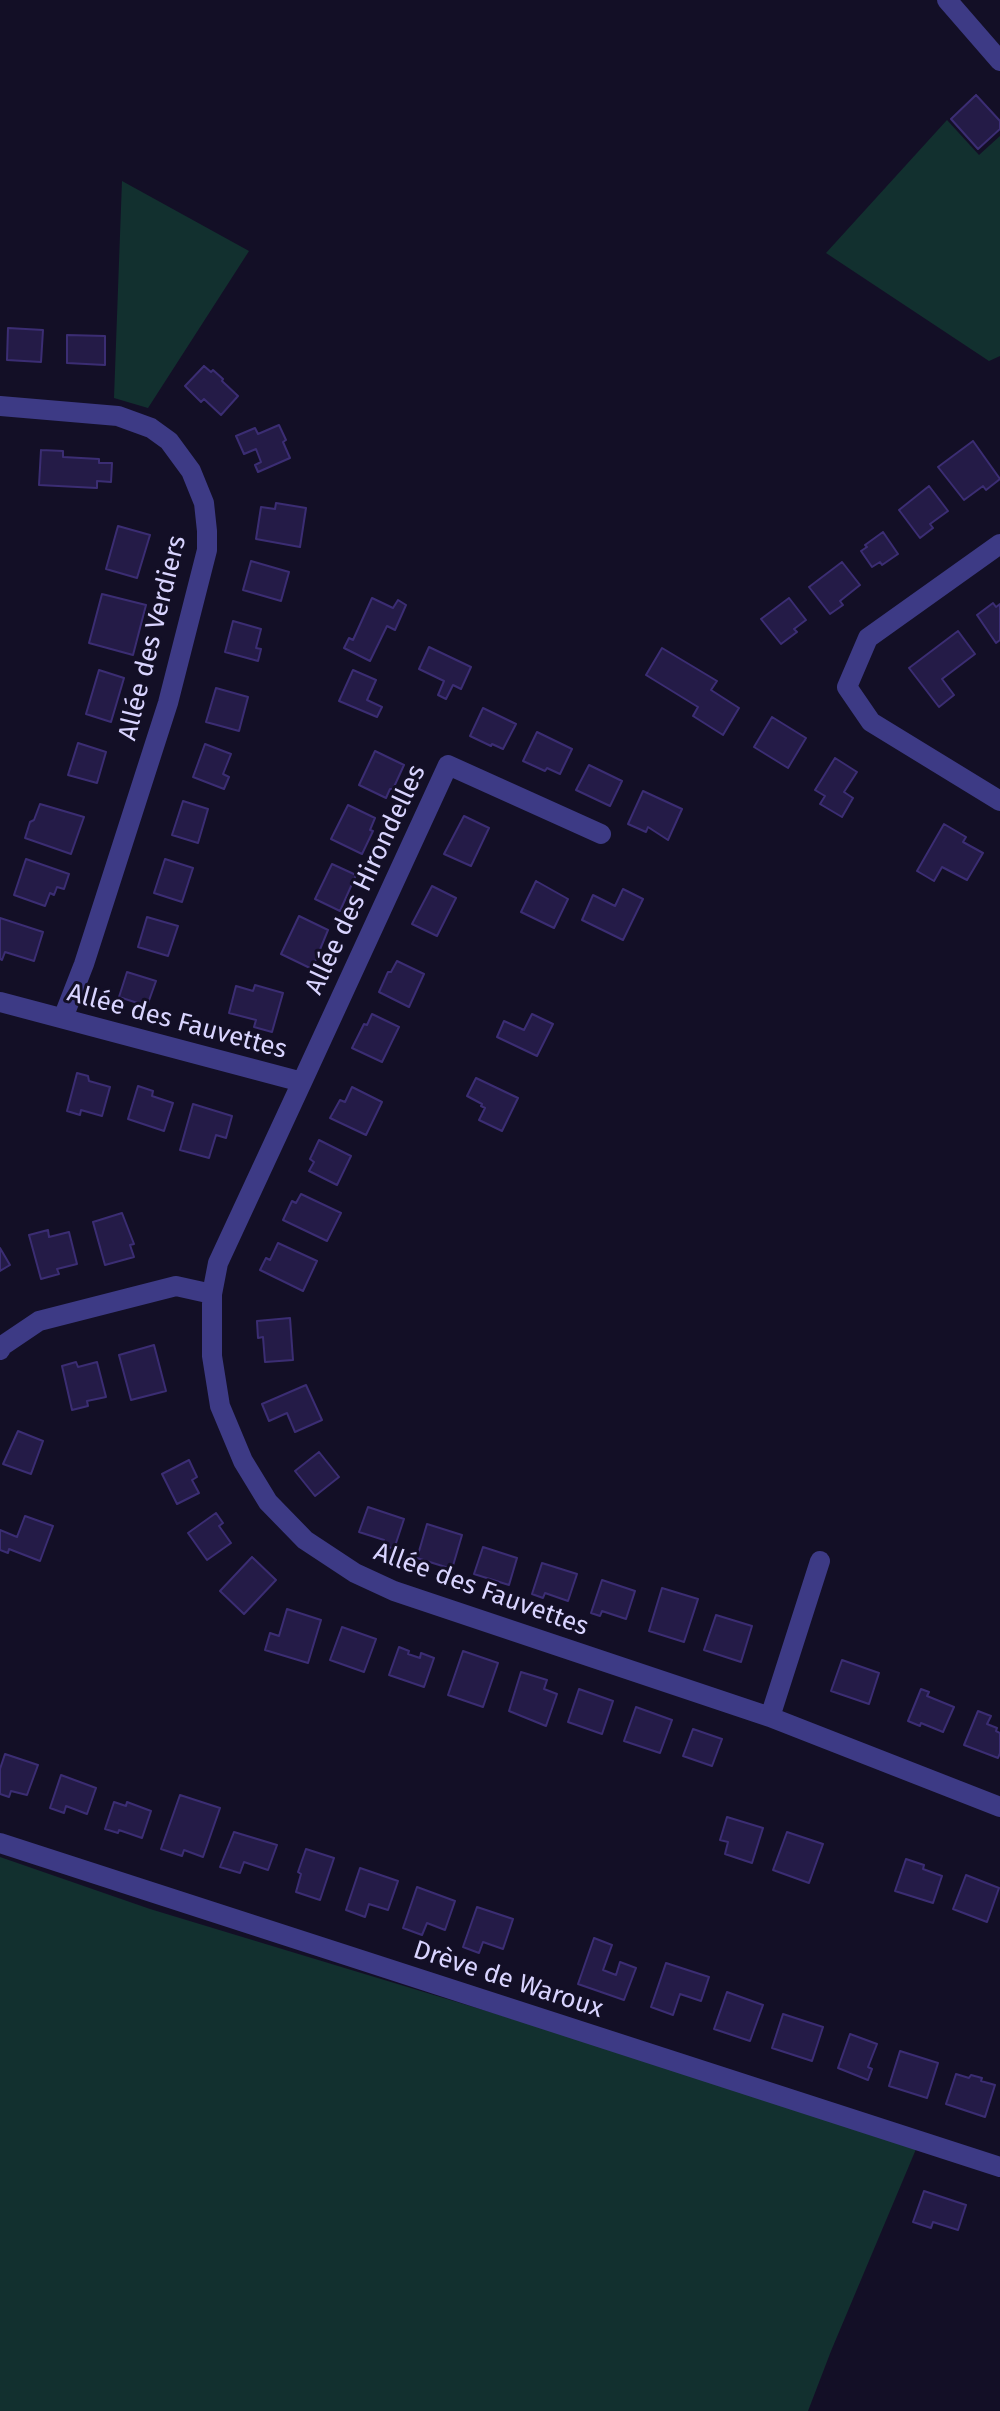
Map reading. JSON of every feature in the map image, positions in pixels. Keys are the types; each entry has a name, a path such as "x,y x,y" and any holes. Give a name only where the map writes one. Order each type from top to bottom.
{"street":[{"path":"947,0 1000,61"},
{"name":"Allée des Verdiers","path":"0,406 118,416 151,428 169,441 191,471 204,503 207,531 207,550 168,703 84,964 63,1018"},
{"path":"1000,544 868,638 847,687 871,722 1000,801"},
{"name":"Allée des Hirondelles","path":"302,1082 448,765 601,834"},
{"name":"Allée des Fauvettes","path":"0,1002 302,1082 218,1263 212,1294 212,1356 220,1406 243,1461 268,1502 305,1540 355,1573 394,1591 770,1717 1000,1807"},
{"path":"0,1350 39,1321 176,1286 212,1294"},
{"path":"770,1717 820,1561"},
{"name":"Drève de Waroux","path":"0,1843 1000,2167"}],"green space":[{"path":"947,120 979,155 1000,136 1000,356 989,361 826,253"},
{"path":"122,181 249,251 148,408 114,398"},
{"path":"0,1857 150,1909 919,2142 808,2411 0,2411"}],"building":[{"path":"976,95 1000,121 1000,129 978,149 951,119"},
{"path":"8,328 43,330 41,362 7,360"},
{"path":"67,335 105,336 105,365 67,363"},
{"path":"204,366 211,372 213,370 238,396 221,415 204,399 201,402 185,386"},
{"path":"279,425 290,458 258,472 255,465 261,462 256,449 244,454 236,436 255,428 258,434"},
{"path":"973,441 1000,479 986,490 983,486 964,500 938,467"},
{"path":"41,450 63,451 63,457 112,463 111,482 97,481 97,488 39,485"},
{"path":"929,486 948,511 930,524 933,528 920,538 899,510"},
{"path":"276,503 306,508 300,547 256,539 261,507 275,509"},
{"path":"118,526 150,535 137,578 106,569"},
{"path":"883,532 898,554 882,565 880,562 872,567 861,551"},
{"path":"251,561 289,572 281,601 243,590"},
{"path":"842,562 860,585 840,601 843,605 830,614 809,587"},
{"path":"102,594 146,605 133,655 89,643"},
{"path":"372,598 393,608 398,600 406,605 395,630 387,626 370,661 344,648 349,638 353,640"},
{"path":"789,598 806,620 794,629 797,632 781,644 761,619"},
{"path":"993,603 996,607 1000,604 1000,640 996,643 977,615"},
{"path":"233,621 261,629 256,648 261,649 258,661 225,652"},
{"path":"958,631 975,654 942,679 954,695 939,707 909,668"},
{"path":"429,647 471,667 461,689 453,685 446,699 438,695 444,681 419,669"},
{"path":"662,648 717,681 711,690 739,708 723,735 693,716 698,707 646,675"},
{"path":"99,670 124,678 111,722 86,714"},
{"path":"353,670 376,680 367,700 382,707 377,717 339,701"},
{"path":"216,688 248,697 239,731 206,722"},
{"path":"483,708 516,724 503,749 470,736"},
{"path":"772,717 806,738 788,768 754,747"},
{"path":"537,732 572,749 560,774 523,761"},
{"path":"78,743 106,752 97,783 68,775"},
{"path":"205,744 231,754 223,774 229,777 224,789 193,777"},
{"path":"375,751 404,765 386,798 359,785"},
{"path":"835,758 857,772 844,792 853,798 842,817 820,804 825,796 815,790"},
{"path":"589,765 622,781 610,806 576,790"},
{"path":"643,791 682,809 668,840 648,827 646,832 628,824"},
{"path":"183,801 208,809 198,843 172,835"},
{"path":"40,804 84,817 71,854 25,838"},
{"path":"348,805 375,818 370,830 373,831 362,854 331,839"},
{"path":"464,816 489,828 471,866 444,854"},
{"path":"944,824 966,837 963,842 983,853 967,880 942,867 934,881 917,871"},
{"path":"26,859 69,874 64,889 57,887 54,895 50,893 45,906 14,895"},
{"path":"165,859 193,868 182,902 154,893"},
{"path":"332,864 356,875 340,911 315,899"},
{"path":"536,881 568,899 554,928 521,912"},
{"path":"432,886 456,898 437,936 412,924"},
{"path":"623,889 643,899 623,940 582,920 593,895 615,906"},
{"path":"299,916 328,930 312,969 281,954"},
{"path":"147,917 178,926 168,956 138,947"},
{"path":"0,918 43,932 34,961 5,952 0,959"},
{"path":"397,961 424,974 409,1007 379,992"},
{"path":"127,972 156,981 147,1006 119,997"},
{"path":"255,985 283,993 272,1032 254,1027 256,1020 229,1013 236,986 253,991"},
{"path":"372,1014 399,1027 382,1062 352,1048"},
{"path":"532,1014 553,1024 537,1056 497,1037 504,1021 524,1030"},
{"path":"77,1073 88,1076 89,1081 110,1087 102,1116 81,1110 80,1115 67,1111"},
{"path":"476,1078 518,1098 502,1131 479,1120 485,1108 467,1096"},
{"path":"138,1086 153,1091 152,1096 173,1103 164,1131 128,1119"},
{"path":"352,1087 382,1102 366,1135 330,1118 340,1100 345,1102"},
{"path":"193,1104 232,1116 226,1138 216,1135 209,1158 180,1150"},
{"path":"319,1140 351,1156 337,1185 309,1171 314,1162 310,1159"},
{"path":"301,1194 341,1213 327,1241 283,1220 292,1201 296,1203"},
{"path":"122,1213 134,1244 130,1245 134,1257 105,1265 93,1222"},
{"path":"48,1230 49,1237 69,1232 77,1264 57,1269 59,1274 41,1279 29,1235"},
{"path":"278,1243 317,1261 303,1291 260,1270 266,1258 270,1260"},
{"path":"0,1248 10,1265 0,1271"},
{"path":"290,1318 293,1360 265,1362 263,1337 258,1338 257,1321"},
{"path":"154,1345 166,1391 131,1400 119,1355"},
{"path":"76,1362 78,1367 97,1362 106,1397 87,1401 88,1406 72,1410 62,1366"},
{"path":"306,1385 322,1420 295,1432 287,1413 269,1421 262,1404"},
{"path":"18,1431 43,1441 31,1474 3,1464"},
{"path":"319,1452 339,1477 315,1496 295,1471"},
{"path":"189,1460 197,1477 192,1480 199,1493 177,1504 162,1474"},
{"path":"368,1507 404,1519 394,1549 383,1545 384,1540 359,1532"},
{"path":"216,1513 223,1523 219,1526 231,1543 207,1560 188,1533"},
{"path":"25,1516 53,1526 40,1561 9,1549 8,1553 0,1550 0,1530 17,1537"},
{"path":"427,1524 462,1535 452,1569 417,1558"},
{"path":"483,1547 517,1558 509,1585 474,1574"},
{"path":"252,1557 276,1580 244,1614 220,1591"},
{"path":"542,1563 577,1574 568,1601 545,1593 543,1598 532,1594"},
{"path":"602,1580 635,1591 626,1619 602,1611 600,1616 591,1613"},
{"path":"662,1588 698,1599 684,1642 649,1631"},
{"path":"287,1609 321,1620 308,1663 265,1650 270,1633 279,1636"},
{"path":"716,1615 752,1626 741,1662 704,1650"},
{"path":"342,1627 376,1639 364,1672 330,1660"},
{"path":"399,1647 420,1658 421,1653 434,1658 424,1687 389,1675"},
{"path":"463,1651 498,1663 483,1707 448,1695"},
{"path":"842,1660 879,1673 869,1704 831,1691"},
{"path":"521,1672 547,1680 544,1689 557,1694 546,1726 509,1711"},
{"path":"579,1689 613,1701 602,1734 568,1722"},
{"path":"921,1689 929,1692 927,1696 954,1707 943,1732 908,1721"},
{"path":"636,1707 672,1720 660,1753 624,1741"},
{"path":"978,1711 991,1716 987,1724 997,1728 996,1731 1000,1733 998,1758 964,1745"},
{"path":"693,1729 722,1739 712,1766 683,1756"},
{"path":"5,1754 38,1765 27,1795 11,1791 9,1797 0,1794 0,1769"},
{"path":"61,1775 96,1788 87,1814 66,1806 64,1813 50,1808"},
{"path":"180,1795 220,1808 203,1857 184,1850 182,1856 161,1849"},
{"path":"114,1802 126,1806 127,1802 151,1811 142,1838 105,1829"},
{"path":"727,1817 763,1828 752,1863 725,1854 728,1842 720,1840"},
{"path":"234,1832 277,1845 268,1870 244,1862 240,1873 220,1867"},
{"path":"787,1832 823,1844 809,1883 773,1870"},
{"path":"306,1849 334,1858 320,1900 296,1892 301,1874 298,1872"},
{"path":"906,1859 942,1876 933,1903 895,1891"},
{"path":"360,1868 398,1881 388,1910 369,1904 365,1917 346,1910"},
{"path":"966,1875 999,1888 987,1922 953,1909"},
{"path":"417,1887 455,1901 445,1930 427,1923 422,1935 403,1928"},
{"path":"477,1907 513,1919 503,1949 483,1942 479,1953 463,1947"},
{"path":"594,1938 612,1945 603,1970 616,1975 620,1962 636,1968 624,2000 578,1984"},
{"path":"666,1963 709,1977 701,2001 680,1994 673,2015 651,2007"},
{"path":"727,1992 763,2005 750,2041 714,2029"},
{"path":"783,2014 823,2027 812,2061 772,2048"},
{"path":"850,2034 877,2044 868,2067 872,2069 868,2080 838,2068"},
{"path":"900,2051 938,2063 927,2098 889,2086"},
{"path":"956,2074 982,2078 981,2081 995,2085 985,2117 946,2104"},
{"path":"924,2191 966,2205 958,2230 933,2222 931,2228 913,2222"}]}
